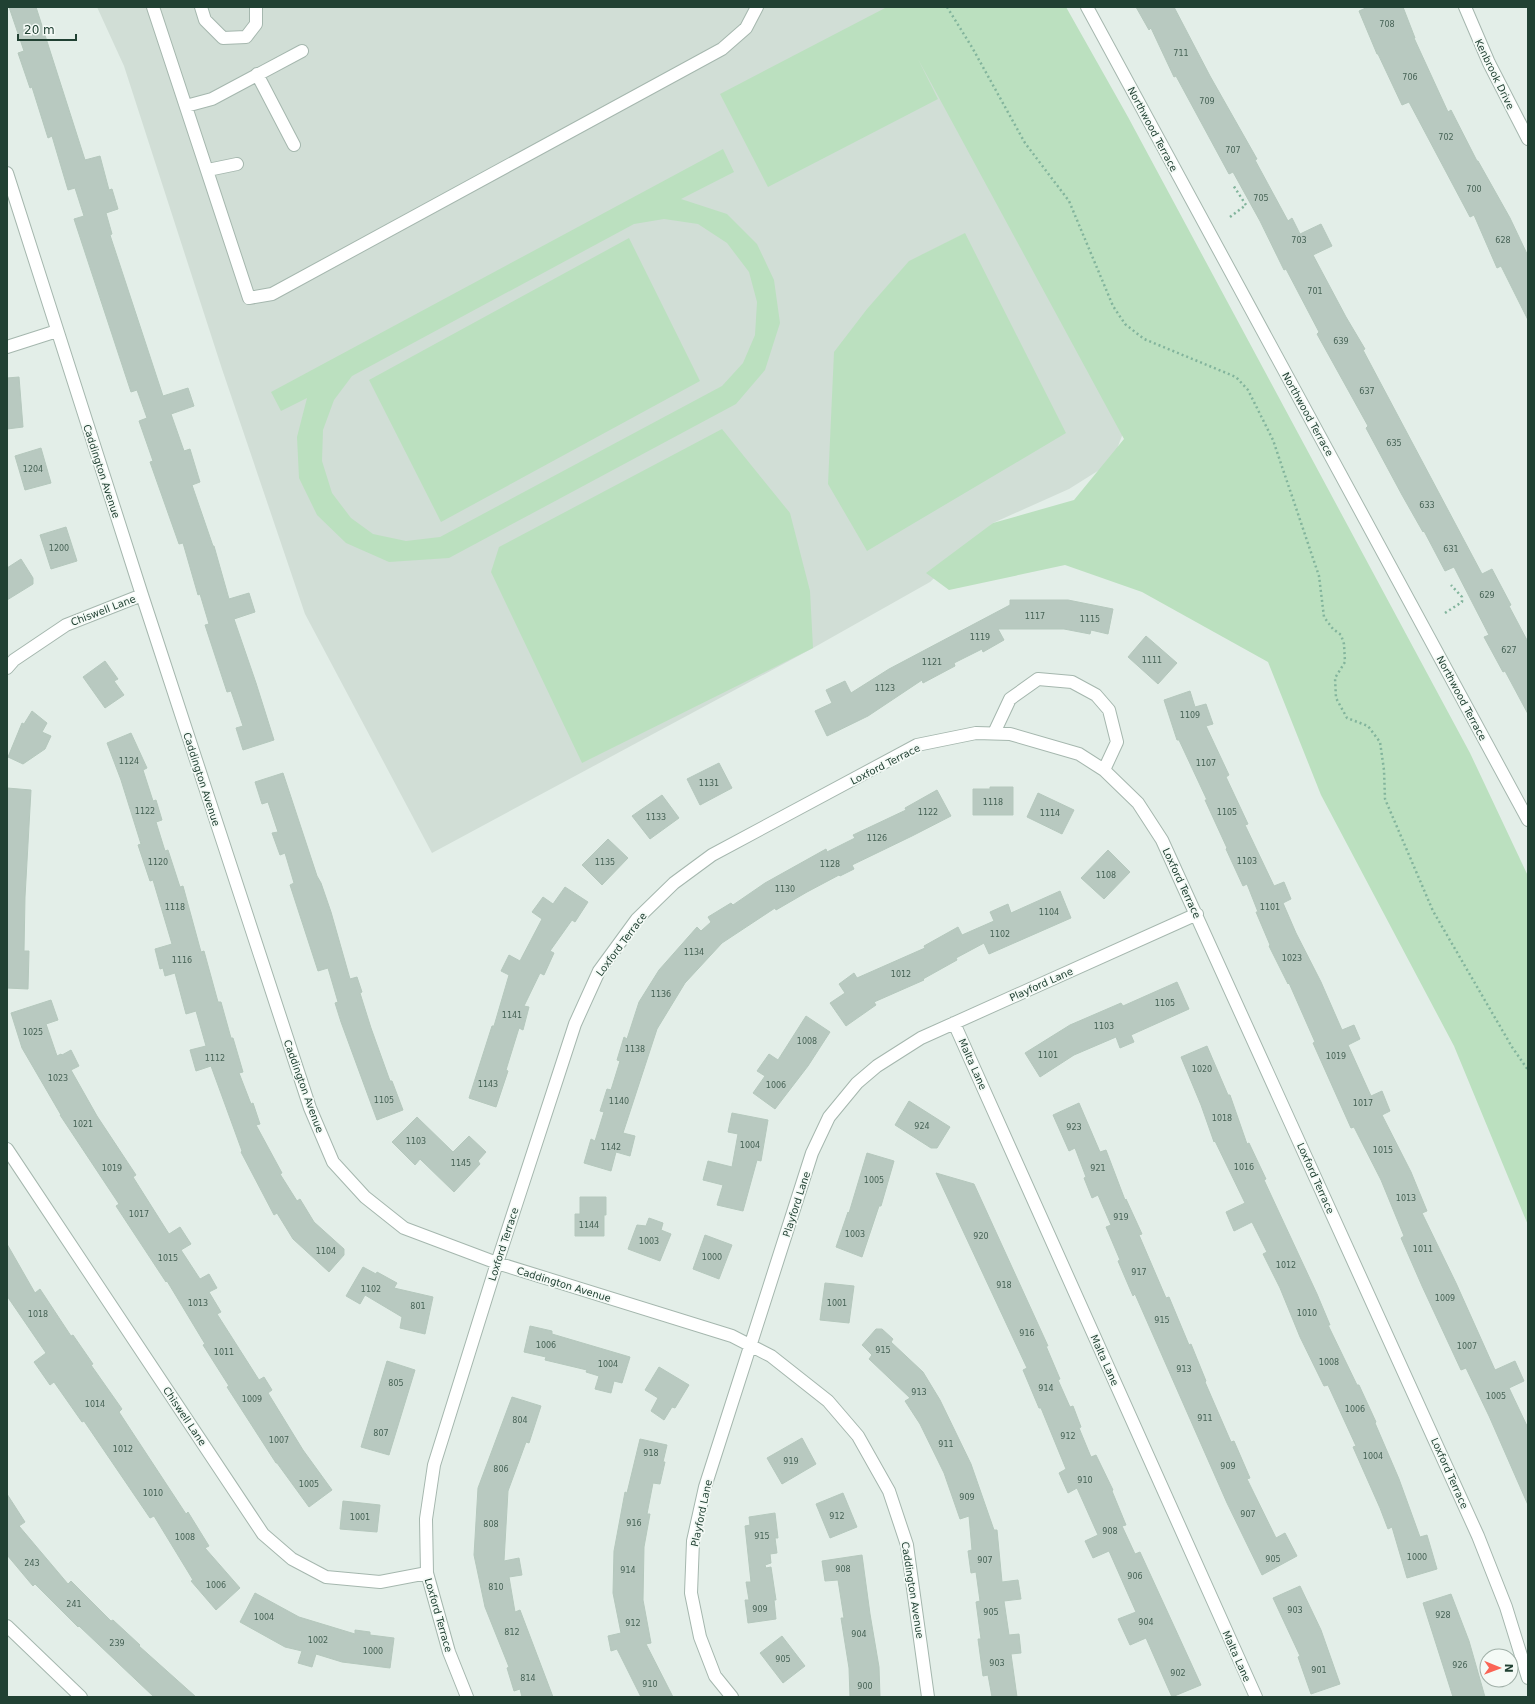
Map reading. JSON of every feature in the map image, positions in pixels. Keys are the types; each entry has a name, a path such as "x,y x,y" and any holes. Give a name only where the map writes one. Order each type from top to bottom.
{"street":[{"path":"153,7 249,298 272,294 722,49 746,28 757,7"},
{"path":"201,7 205,20 223,38 246,37 256,24 256,7"},
{"name":"Northwood Terrace","path":"1087,7 1528,820"},
{"name":"Kenbrook Drive","path":"1465,7 1489,63 1528,139"},
{"path":"186,106 212,99 302,51"},
{"path":"258,74 294,146"},
{"path":"208,170 237,164"},
{"name":"Caddington Avenue","path":"7,174 142,595 310,1108 334,1162 365,1197 404,1228 497,1263 732,1336 771,1356 828,1401 858,1436 890,1490 907,1545 928,1697"},
{"path":"7,347 57,330"},
{"name":"Chiswell Lane","path":"7,668 14,660 66,625 142,595"},
{"path":"994,733 1010,699 1038,679 1072,682 1096,694 1108,710 1117,742 1104,770"},
{"name":"Loxford Terrace","path":"467,1697 449,1652 427,1573 426,1519 434,1465 497,1263 575,1024 599,970 637,919 674,883 712,855 917,745 976,733 1010,734 1079,754 1104,770 1138,803 1162,840 1197,914 1478,1536 1506,1607 1528,1678"},
{"name":"Playford Lane","path":"732,1697 715,1676 700,1637 691,1593 693,1541 705,1487 750,1346 812,1153 829,1117 857,1083 877,1066 921,1038 1197,914"},
{"name":"Malta Lane","path":"954,1023 1256,1697"},
{"name":"Chiswell Lane","path":"7,1149 263,1534 292,1559 326,1577 380,1582 427,1573"},
{"path":"7,1626 81,1697"}],"path":[{"path":"947,7 973,49 1025,143 1069,201 1113,306 1125,324 1144,339 1236,377 1248,390 1273,440 1319,576 1324,617 1333,629 1341,635 1344,644 1344,662 1335,678 1336,698 1347,718 1368,726 1380,742 1384,770 1385,799 1432,910 1512,1047 1528,1070"},
{"path":"1230,217 1246,205 1233,184"},
{"path":"1445,613 1462,602 1462,597 1452,585"}],"shaded area":[{"path":"97,7 899,7 1125,428 1112,462 1069,489 993,523 930,582 813,648 432,853 305,614 222,369 124,66"}],"green space":[{"path":"887,7 1066,7 1128,117 1470,753 1528,876 1528,1225 1454,1046 1321,795 1268,662 1142,592 1065,565 949,590 926,573 993,523 1074,500 1124,439 918,59 938,99 768,187 720,94"},
{"path":"723,149 734,172 681,199 727,214 757,244 774,280 780,323 765,370 736,404 449,558 389,562 346,543 317,515 299,478 297,437 307,398 281,411 271,392","holes":["664,219 698,224 727,243 749,272 757,302 755,335 743,363 722,386 440,537 406,541 373,534 351,518 332,493 322,461 323,430 334,400 352,376 634,224"]},
{"path":"965,233 1066,433 867,551 828,484 834,352 867,309 909,261"},
{"path":"629,238 700,381 441,522 369,380"},
{"path":"722,429 790,513 810,591 813,648 582,763 491,572 499,547"}],"building":[{"path":"9,7 36,7 85,160 100,156 109,190 112,189 118,209 106,213 112,234 110,235 163,396 188,388 194,406 171,414 184,451 190,449 200,482 192,485 214,546 229,599 249,593 255,612 234,619 274,740 243,750 236,728 243,726 231,691 227,692 205,625 209,624 200,594 198,595 183,543 179,544 150,462 153,461 139,421 147,418 137,390 131,392 74,219 84,216 75,188 68,190 52,136 48,138 32,87 30,88 18,53 24,51"},
{"path":"1136,7 1174,7 1210,76 1257,159 1255,160 1288,221 1292,218 1300,234 1321,224 1332,246 1313,255 1365,349 1363,350 1482,574 1492,569 1528,642 1528,714 1505,671 1503,672 1484,637 1489,635 1454,567 1445,571 1366,428 1368,426 1317,334 1319,332 1286,269 1284,270 1260,221 1233,172 1229,174 1176,76 1174,77 1151,28 1149,30"},
{"path":"1368,7 1403,7 1414,38 1448,112 1451,110 1477,161 1510,218 1528,256 1528,320 1501,266 1497,268 1474,215 1470,217 1409,102 1402,105 1377,54 1359,11"},
{"path":"19,377 23,427 7,429 7,378"},
{"path":"41,448 51,483 25,490 15,456"},
{"path":"66,527 77,561 51,569 40,535"},
{"path":"21,559 33,578 33,584 7,600 7,568"},
{"path":"1010,600 1068,600 1113,609 1108,634 1091,630 1090,634 1064,629 998,629 1004,640 983,652 982,649 954,663 955,666 923,683 922,680 868,716 827,736 815,711 832,703 826,690 845,681 851,693 889,669 1010,605"},
{"path":"1146,636 1177,663 1158,684 1128,657"},
{"path":"105,661 118,679 114,681 124,695 105,708 83,677"},
{"path":"1190,691 1195,707 1206,704 1213,724 1206,726 1229,775 1226,777 1248,824 1245,825 1274,886 1284,882 1291,899 1283,903 1342,1030 1354,1025 1360,1039 1348,1045 1371,1096 1382,1091 1390,1111 1382,1115 1411,1172 1427,1211 1422,1213 1456,1283 1495,1370 1515,1361 1524,1381 1509,1388 1528,1428 1528,1505 1466,1368 1461,1370 1422,1286 1401,1238 1404,1236 1381,1180 1354,1127 1351,1128 1313,1043 1315,1042 1289,983 1288,984 1269,946 1270,945 1256,912 1258,912 1247,884 1243,886 1205,800 1207,800 1179,740 1177,740 1164,700"},
{"path":"32,711 47,723 42,732 51,736 45,749 23,764 8,757 22,723 24,724"},
{"path":"131,733 147,768 143,770 153,801 156,800 162,820 156,822 165,851 168,850 180,887 183,886 201,952 204,951 218,1002 221,1002 231,1038 233,1038 243,1072 239,1073 251,1104 253,1103 260,1124 256,1125 282,1173 280,1174 297,1201 300,1199 314,1222 344,1249 344,1255 329,1272 293,1239 277,1213 274,1215 241,1152 242,1151 211,1066 196,1071 190,1050 206,1046 196,1011 186,1014 175,973 165,976 163,968 160,969 155,949 172,944 153,880 150,881 138,845 141,844 121,780 107,743"},
{"path":"719,763 732,788 700,805 687,779"},
{"path":"283,773 317,876 331,912 350,979 357,977 362,992 360,993 371,1028 390,1081 392,1081 403,1110 377,1120 341,1022 335,1003 338,1002 328,968 318,971 290,885 294,883 285,853 280,855 272,833 278,832 268,802 262,804 255,782"},
{"path":"990,787 1013,787 1013,815 973,815 973,789 990,789"},
{"path":"7,788 31,790 25,897 24,951 29,951 28,989 7,988"},
{"path":"937,790 951,816 852,865 854,869 840,876 839,875 776,910 775,908 722,943 685,983 657,1029 623,1133 635,1136 630,1156 616,1152 611,1171 584,1163 591,1139 595,1141 604,1112 600,1111 607,1089 611,1090 620,1061 617,1060 624,1037 627,1039 639,1002 659,970 697,927 701,931 711,922 708,917 731,903 733,905 765,883 826,849 827,852 855,838 853,835 906,810 905,808"},
{"path":"1038,793 1074,810 1062,834 1027,817"},
{"path":"662,795 679,818 650,839 632,816"},
{"path":"608,839 628,858 602,885 582,865"},
{"path":"1108,850 1130,872 1104,899 1081,878"},
{"path":"565,887 588,902 575,922 572,920 550,951 554,953 544,975 540,973 524,1006 529,1007 523,1030 519,1028 506,1070 508,1071 496,1107 469,1098 492,1026 494,1026 509,975 501,971 509,955 520,961 542,919 532,912 543,897 553,904"},
{"path":"1060,891 1071,918 989,954 984,943 956,958 957,960 923,979 924,980 874,1002 876,1005 846,1026 830,1003 845,993 839,984 854,973 857,978 925,948 924,946 958,927 962,935 994,921 990,912 1008,904 1011,913"},
{"path":"1177,982 1189,1009 1131,1035 1134,1042 1120,1048 1116,1037 1074,1055 1040,1077 1025,1053 1070,1025 1121,1003 1123,1006"},
{"path":"51,1000 58,1020 46,1024 57,1056 71,1050 79,1066 71,1070 97,1116 136,1175 133,1177 169,1234 180,1227 191,1244 181,1250 200,1279 209,1274 217,1288 209,1292 221,1312 217,1314 259,1380 264,1377 272,1390 268,1393 303,1450 332,1490 309,1507 276,1463 227,1387 229,1386 203,1345 205,1344 167,1281 166,1282 116,1206 119,1204 60,1115 22,1048 11,1013"},
{"path":"806,1016 830,1032 808,1066 775,1109 753,1093 765,1076 757,1071 769,1054 778,1060"},
{"path":"1207,1046 1228,1095 1230,1095 1247,1144 1249,1143 1266,1179 1264,1180 1317,1294 1330,1325 1328,1325 1376,1422 1375,1423 1399,1479 1420,1537 1427,1535 1437,1569 1407,1578 1392,1527 1388,1529 1353,1447 1356,1446 1328,1385 1324,1386 1300,1337 1280,1288 1263,1254 1267,1252 1252,1222 1234,1231 1226,1212 1245,1203 1215,1141 1214,1142 1201,1105 1181,1057"},
{"path":"909,1101 950,1127 937,1148 931,1148 895,1125"},
{"path":"1079,1103 1100,1152 1106,1150 1125,1200 1126,1199 1142,1234 1139,1235 1166,1298 1169,1297 1189,1345 1191,1344 1206,1381 1205,1382 1231,1442 1234,1441 1250,1478 1247,1479 1276,1538 1285,1533 1297,1556 1262,1575 1227,1503 1135,1294 1133,1296 1118,1261 1120,1260 1106,1227 1111,1225 1098,1195 1092,1198 1075,1148 1069,1151 1053,1115"},
{"path":"732,1113 768,1120 761,1161 757,1160 743,1211 717,1205 723,1185 703,1180 708,1161 732,1167 738,1134 728,1132"},
{"path":"417,1117 453,1152 469,1136 486,1152 478,1161 480,1164 454,1192 420,1159 415,1165 392,1142"},
{"path":"867,1153 894,1161 881,1206 879,1206 862,1257 836,1247 848,1212 849,1213"},
{"path":"936,1173 974,1184 1048,1346 1046,1346 1060,1379 1058,1380 1070,1407 1073,1406 1081,1427 1079,1428 1091,1457 1096,1455 1113,1490 1112,1491 1126,1525 1122,1526 1135,1554 1140,1552 1201,1685 1172,1697 1146,1638 1130,1645 1118,1619 1136,1612 1109,1551 1093,1558 1085,1541 1098,1535 1077,1488 1068,1493 1059,1473 1066,1469 1041,1408 1039,1408 1023,1370 1027,1368"},
{"path":"580,1197 606,1197 604,1236 575,1236 575,1214 580,1214"},
{"path":"649,1218 663,1223 661,1230 671,1234 660,1261 628,1249 637,1225 646,1226"},
{"path":"705,1235 732,1245 719,1279 693,1269"},
{"path":"7,1244 35,1293 40,1289 71,1336 73,1335 93,1364 91,1365 122,1409 119,1412 186,1514 188,1512 209,1546 205,1548 240,1588 216,1610 191,1581 193,1580 154,1516 150,1518 84,1421 82,1422 54,1382 50,1385 34,1362 46,1353 7,1296"},
{"path":"363,1267 376,1274 377,1272 397,1283 394,1288 433,1297 425,1334 400,1328 402,1317 365,1295 360,1304 346,1296"},
{"path":"825,1283 854,1286 849,1323 820,1320"},
{"path":"530,1326 552,1331 552,1334 630,1357 622,1383 614,1381 611,1393 595,1389 599,1376 586,1372 587,1370 545,1360 546,1357 524,1352"},
{"path":"876,1329 882,1329 893,1339 891,1342 923,1372 940,1400 971,1464 994,1530 997,1530 1002,1582 1018,1580 1021,1599 1004,1601 1009,1635 1019,1634 1021,1653 1011,1654 1017,1697 992,1697 988,1675 983,1676 978,1639 981,1639 976,1602 980,1601 976,1572 971,1573 968,1551 972,1550 969,1516 960,1519 944,1473 920,1424 905,1401 910,1398 869,1359 872,1355 862,1345"},
{"path":"387,1361 415,1370 389,1455 361,1447"},
{"path":"659,1367 689,1385 675,1408 672,1407 664,1420 651,1411 658,1398 645,1390"},
{"path":"512,1397 541,1406 529,1443 526,1442 508,1491 504,1561 519,1558 522,1575 509,1577 515,1612 520,1610 553,1697 522,1697 520,1689 514,1691 507,1668 509,1667 485,1607 474,1555 478,1488"},
{"path":"802,1438 816,1464 782,1484 767,1458"},
{"path":"640,1439 667,1445 660,1484 653,1483 647,1514 650,1514 644,1547 643,1600 651,1643 646,1644 673,1697 641,1697 617,1649 611,1651 608,1636 621,1633 613,1593 614,1551 625,1492 627,1493"},
{"path":"843,1493 857,1527 830,1538 816,1504"},
{"path":"7,1494 25,1522 19,1526 68,1584 71,1581 111,1621 113,1620 140,1645 139,1646 196,1697 154,1697 79,1626 78,1627 35,1584 33,1586 7,1555"},
{"path":"343,1501 380,1505 377,1532 340,1529"},
{"path":"775,1513 778,1538 775,1538 777,1553 770,1554 771,1563 765,1565 766,1568 771,1567 776,1600 774,1600 776,1619 748,1623 745,1600 749,1600 746,1582 751,1582 745,1526 750,1525 749,1517"},
{"path":"862,1555 879,1667 880,1697 850,1697 849,1668 841,1618 844,1618 838,1580 825,1581 822,1561"},
{"path":"1300,1586 1321,1630 1340,1684 1311,1694 1298,1657 1300,1656 1273,1598"},
{"path":"255,1593 299,1617 355,1634 355,1630 370,1632 370,1635 394,1638 390,1668 342,1662 316,1654 312,1667 298,1663 302,1651 285,1647 240,1622"},
{"path":"1451,1594 1469,1641 1479,1676 1479,1688 1482,1688 1485,1697 1453,1697 1423,1603"},
{"path":"782,1636 805,1666 783,1683 760,1653"}]}
